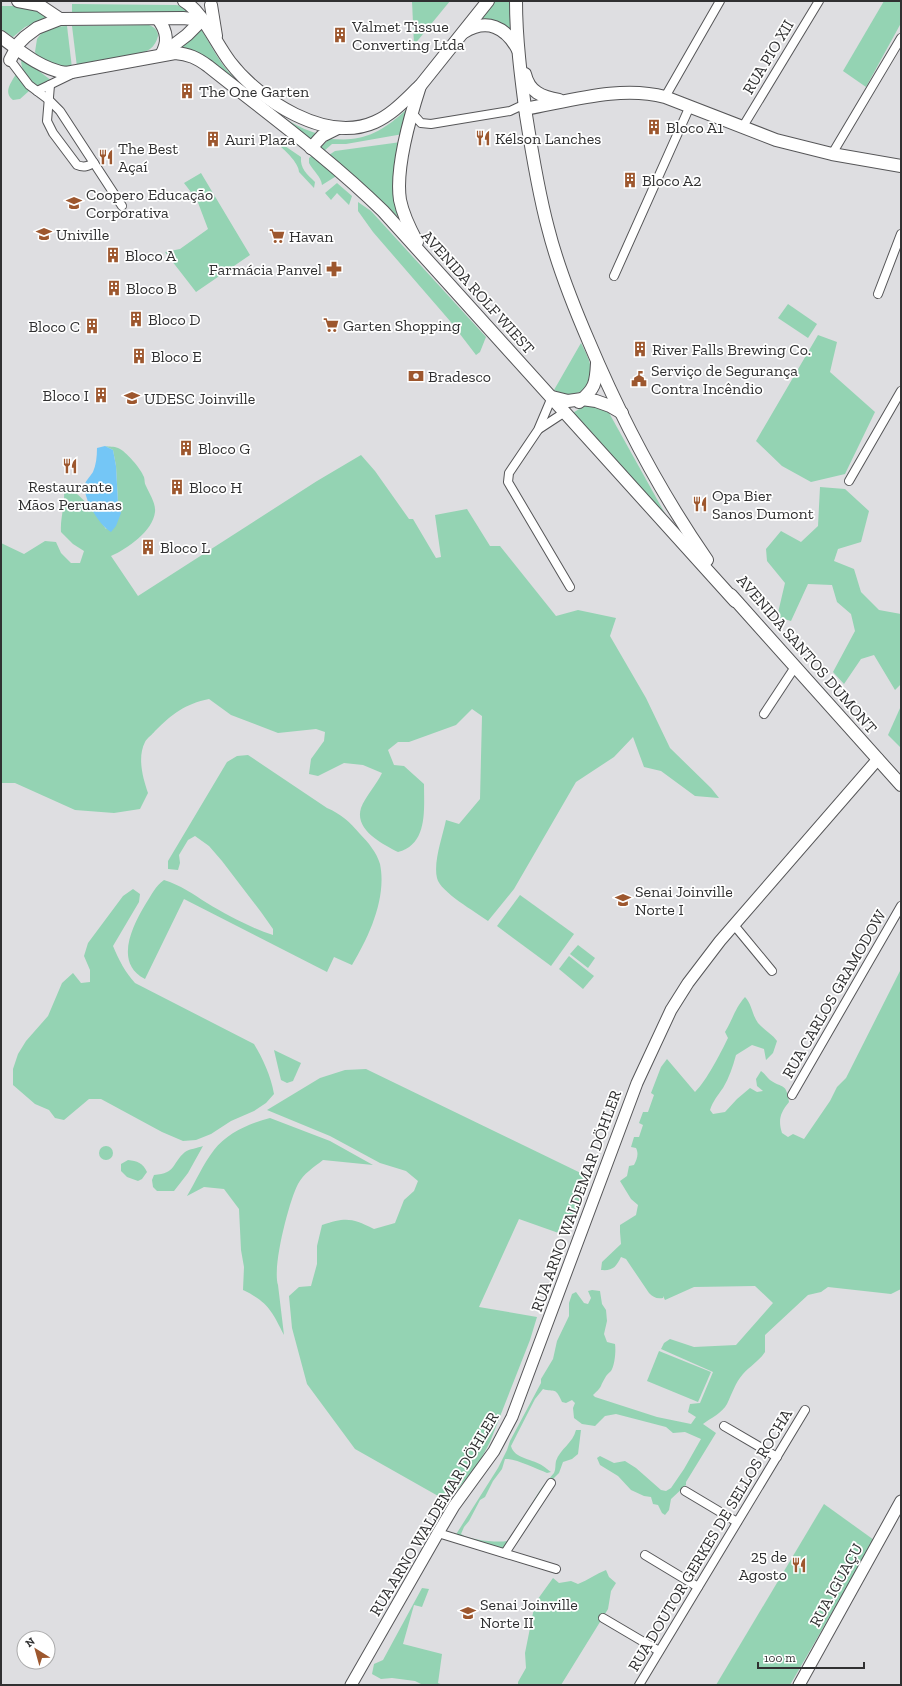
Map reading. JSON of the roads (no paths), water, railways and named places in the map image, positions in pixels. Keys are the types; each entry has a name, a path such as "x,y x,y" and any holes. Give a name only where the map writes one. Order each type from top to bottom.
{"main road":[{"path":"18,1 39,5 60,19"},
{"path":"184,1 204,4"},
{"path":"202,20 218,45 238,71 257,89 282,107 314,123 338,128 364,126 383,118 420,86 488,1"},
{"name":"AVENIDA SANTOS DUMONT","path":"516,1 518,50 525,106 538,186 550,235 564,282 598,362 622,413 648,464 685,526 735,601 901,785"},
{"path":"183,18 204,4"},
{"path":"161,55 187,35 202,20 204,4"},
{"path":"204,4 218,45"},
{"path":"10,60 16,48 30,32 60,19 183,18 202,20"},
{"path":"516,18 520,33 524,74 528,85 540,95 566,101"},
{"path":"29,57 29,45 35,34 60,19"},
{"path":"158,19 165,30 167,37 164,50 161,55"},
{"path":"461,34 482,25 495,27 506,34 518,50"},
{"name":"AVENIDA ROLF WIEST","path":"1,37 41,65 66,73 76,73 161,55 185,54 200,60 359,188 423,254 735,601"},
{"path":"1,44 10,60"},
{"path":"420,86 412,113 400,172 399,190 400,201 408,223 423,254"},
{"path":"525,106 628,91 665,97 776,140 832,154 901,166"},
{"path":"310,148 322,136 338,128"},
{"path":"565,412 590,393 595,385 598,362"},
{"path":"552,398 568,401 582,399 603,403 622,413"},
{"name":"RUA ARNO WALDEMAR DÖHLER","path":"351,1685 454,1506 494,1451 512,1417 637,1083 671,1010 688,983 734,925 878,759"},
{"name":"RUA IGUAÇU","path":"799,1685 901,1502"}],"street":[{"path":"665,97 720,1"},
{"name":"RUA PIO XII","path":"742,128 819,1"},
{"path":"832,154 901,38"},
{"path":"10,60 22,78 49,100 60,112 122,206"},
{"path":"37,91 76,73"},
{"path":"50,85 47,121 53,133 77,165 87,167 94,163"},
{"path":"412,113 421,123 431,124 510,111 525,106"},
{"path":"614,276 690,106"},
{"path":"878,294 901,234"},
{"path":"849,481 901,391"},
{"path":"552,398 538,430 511,468 507,477 508,482 570,587"},
{"path":"538,430 565,412"},
{"path":"764,714 795,667"},
{"name":"RUA CARLOS GRAMODOW","path":"792,1095 901,906"},
{"path":"734,925 772,971"},
{"name":"RUA DOUTOR GERKES DE SELLOS ROCHA","path":"639,1685 805,1410"},
{"path":"724,1426 777,1457"},
{"path":"505,1553 551,1483"},
{"path":"685,1491 738,1522"},
{"path":"438,1533 556,1568"},
{"path":"645,1555 698,1587"},
{"path":"603,1618 659,1651"}],"water":[{"path":"105,446 113,450 116,466 118,503 121,513 116,526 111,532 106,529 97,518 89,504 85,491 86,482 95,467 97,448"}],"place":[{"name":"Valmet Tissue Converting Ltda","path":"340,35"},
{"name":"The One Garten","path":"187,91"},
{"name":"Bloco A1","path":"654,127"},
{"name":"Kélson Lanches","path":"483,138"},
{"name":"Auri Plaza","path":"213,139"},
{"name":"The Best Açaí","path":"106,157"},
{"name":"Bloco A2","path":"630,180"},
{"name":"Coopero Educação Corporativa","path":"74,203"},
{"name":"Univille","path":"44,234"},
{"name":"Havan","path":"277,236"},
{"name":"Bloco A","path":"113,255"},
{"name":"Farmácia Panvel","path":"334,269"},
{"name":"Bloco B","path":"114,288"},
{"name":"Bloco D","path":"136,319"},
{"name":"Garten Shopping","path":"331,325"},
{"name":"Bloco C","path":"92,326"},
{"name":"River Falls Brewing Co.","path":"640,349"},
{"name":"Bloco E","path":"139,356"},
{"name":"Bradesco","path":"416,376"},
{"name":"Serviço de Segurança Contra Incêndio","path":"639,379"},
{"name":"Bloco I","path":"101,395"},
{"name":"UDESC Joinville","path":"132,398"},
{"name":"Bloco G","path":"186,448"},
{"name":"Restaurante Mãos Peruanas","path":"70,466"},
{"name":"Bloco H","path":"177,487"},
{"name":"Opa Bier Sanos Dumont","path":"700,504"},
{"name":"Bloco L","path":"148,547"},
{"name":"Senai Joinville Norte I","path":"623,900"},
{"name":"25 de Agosto","path":"799,1565"},
{"name":"Senai Joinville Norte II","path":"468,1613"}]}
